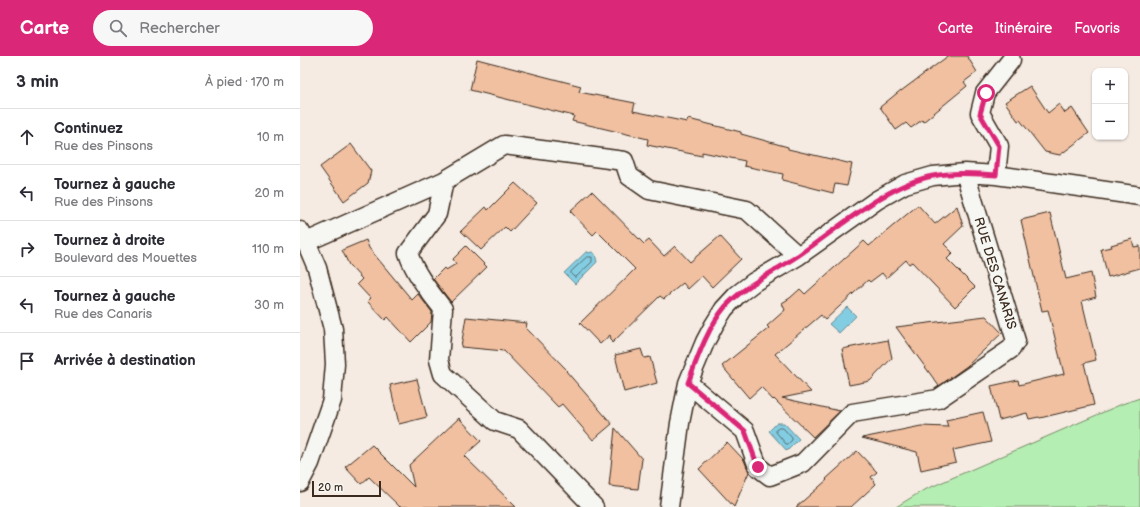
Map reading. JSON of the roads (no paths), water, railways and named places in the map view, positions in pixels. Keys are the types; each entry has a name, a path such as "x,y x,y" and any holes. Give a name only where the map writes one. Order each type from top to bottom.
{"street":[{"path":"996,175 999,146 980,114 986,93 1011,60"},
{"path":"300,482 310,463 332,400 334,364 333,329 317,268 303,236 444,181 504,145 624,161 629,176 649,190 747,210 798,256"},
{"path":"669,507 680,423 688,383 705,342 724,309 737,295 754,282 798,256 877,200 905,184 933,176 965,173 996,175 1140,196"},
{"name":"RUE DES CANARIS","path":"688,383 745,431 758,467 770,476 803,463 852,413 938,399 1011,349 1016,341 965,173"},
{"path":"444,181 437,214 408,253 412,264 429,291 443,309 439,360 443,374 496,421 519,429 594,507"}],"water":[{"path":"587,251 588,253 592,252 595,254 597,262 575,284 564,273"},
{"path":"847,307 856,316 839,333 829,324"},
{"path":"777,423 784,423 799,439 787,451 769,431"}]}
